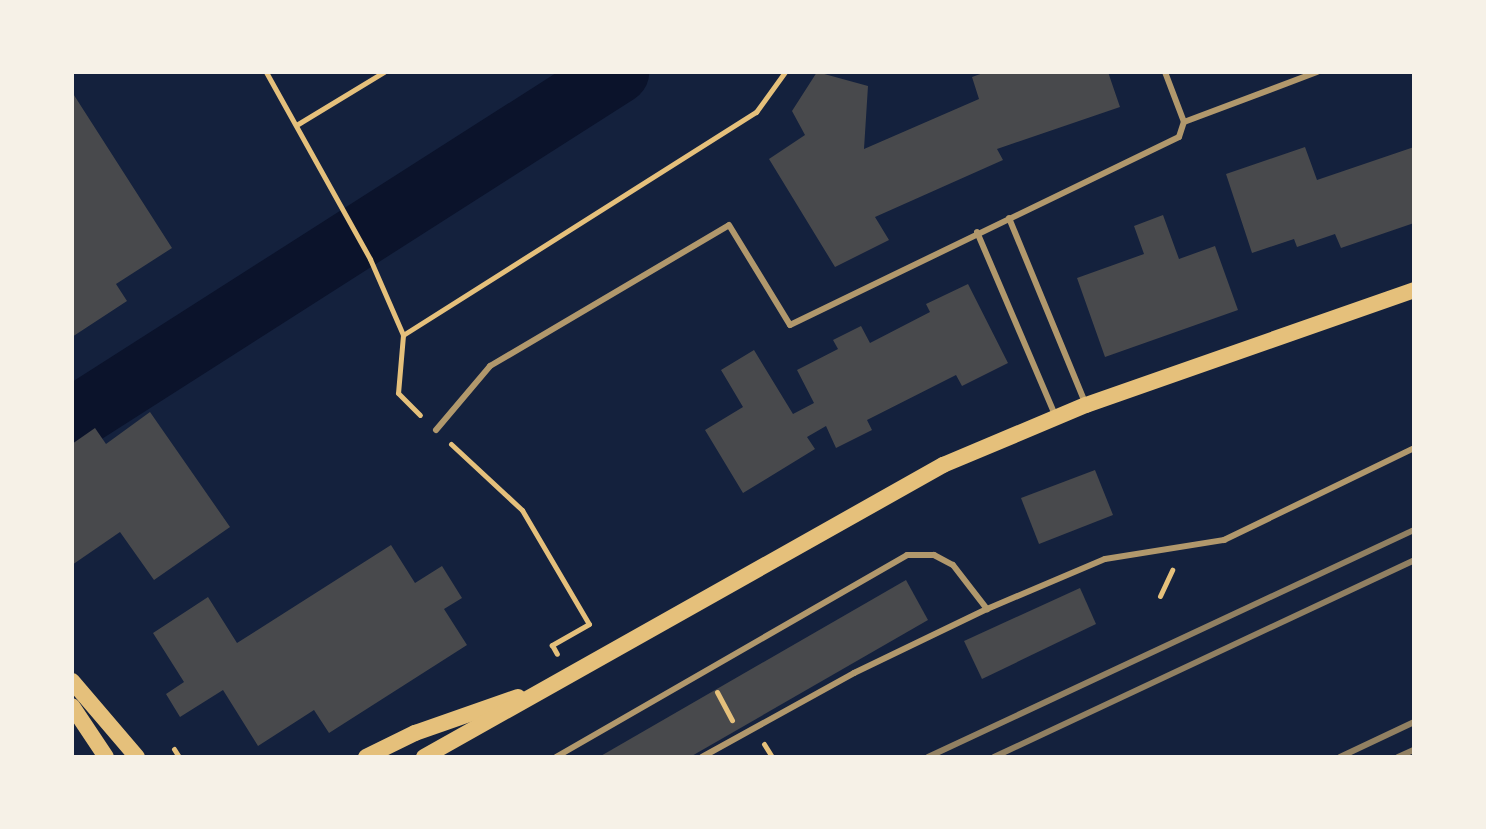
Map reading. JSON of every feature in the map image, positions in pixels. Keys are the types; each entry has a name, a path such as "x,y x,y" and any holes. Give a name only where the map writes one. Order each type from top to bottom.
{"main road":[{"path":"424,757 943,465 1086,405 1414,290"},
{"path":"366,757 415,733 566,679"},
{"path":"72,681 137,757"},
{"path":"72,706 106,757"}],"lane":[{"path":"436,430 490,366 729,225 790,325 1179,137 1184,122 1165,72"},
{"path":"1184,122 1317,72"},
{"path":"1009,218 1086,405"},
{"path":"977,232 1056,418"},
{"path":"702,757 854,673 987,609 1105,559 1224,540 1414,448"},
{"path":"556,757 907,555 934,555 953,565 987,609"}],"path":[{"path":"266,72 298,124 341,210 370,259 403,335 398,393 522,510 589,624 552,645 566,679"},
{"path":"298,124 384,72"},
{"path":"403,335 756,112 785,72"},
{"path":"174,749 179,757"}],"building":[{"path":"817,72 868,86 864,149 979,99 972,77 986,72 1108,72 1120,107 997,149 1003,160 875,217 889,240 835,267 769,159 805,135 792,111"},
{"path":"72,92 172,248 116,284 127,301 72,337"},
{"path":"1305,147 1317,180 1414,147 1414,223 1341,248 1335,234 1297,247 1294,239 1252,253 1226,174"},
{"path":"1163,215 1179,259 1215,246 1238,310 1105,357 1077,278 1144,254 1134,226"},
{"path":"968,284 1008,363 962,386 956,375 867,420 872,430 836,448 826,426 807,437 815,449 743,493 705,430 743,407 721,370 754,350 793,414 814,403 797,370 838,349 833,340 861,326 870,343 930,312 926,304"},
{"path":"150,412 230,527 154,580 120,532 72,565 72,444 95,428 106,444"},
{"path":"1095,470 1113,515 1039,544 1021,498"},
{"path":"391,545 415,583 442,566 462,598 444,609 467,645 329,733 314,710 258,746 223,690 180,717 166,694 184,682 153,633 208,597 237,643"},
{"path":"906,580 928,620 690,757 599,757"},
{"path":"1080,588 1096,624 982,679 964,641"}],"waterway":[{"path":"72,420 617,72"}],"railway":[{"path":"928,757 1414,530"},
{"path":"994,757 1414,560"},
{"path":"1340,757 1414,722"},
{"path":"1398,757 1414,750"}]}
